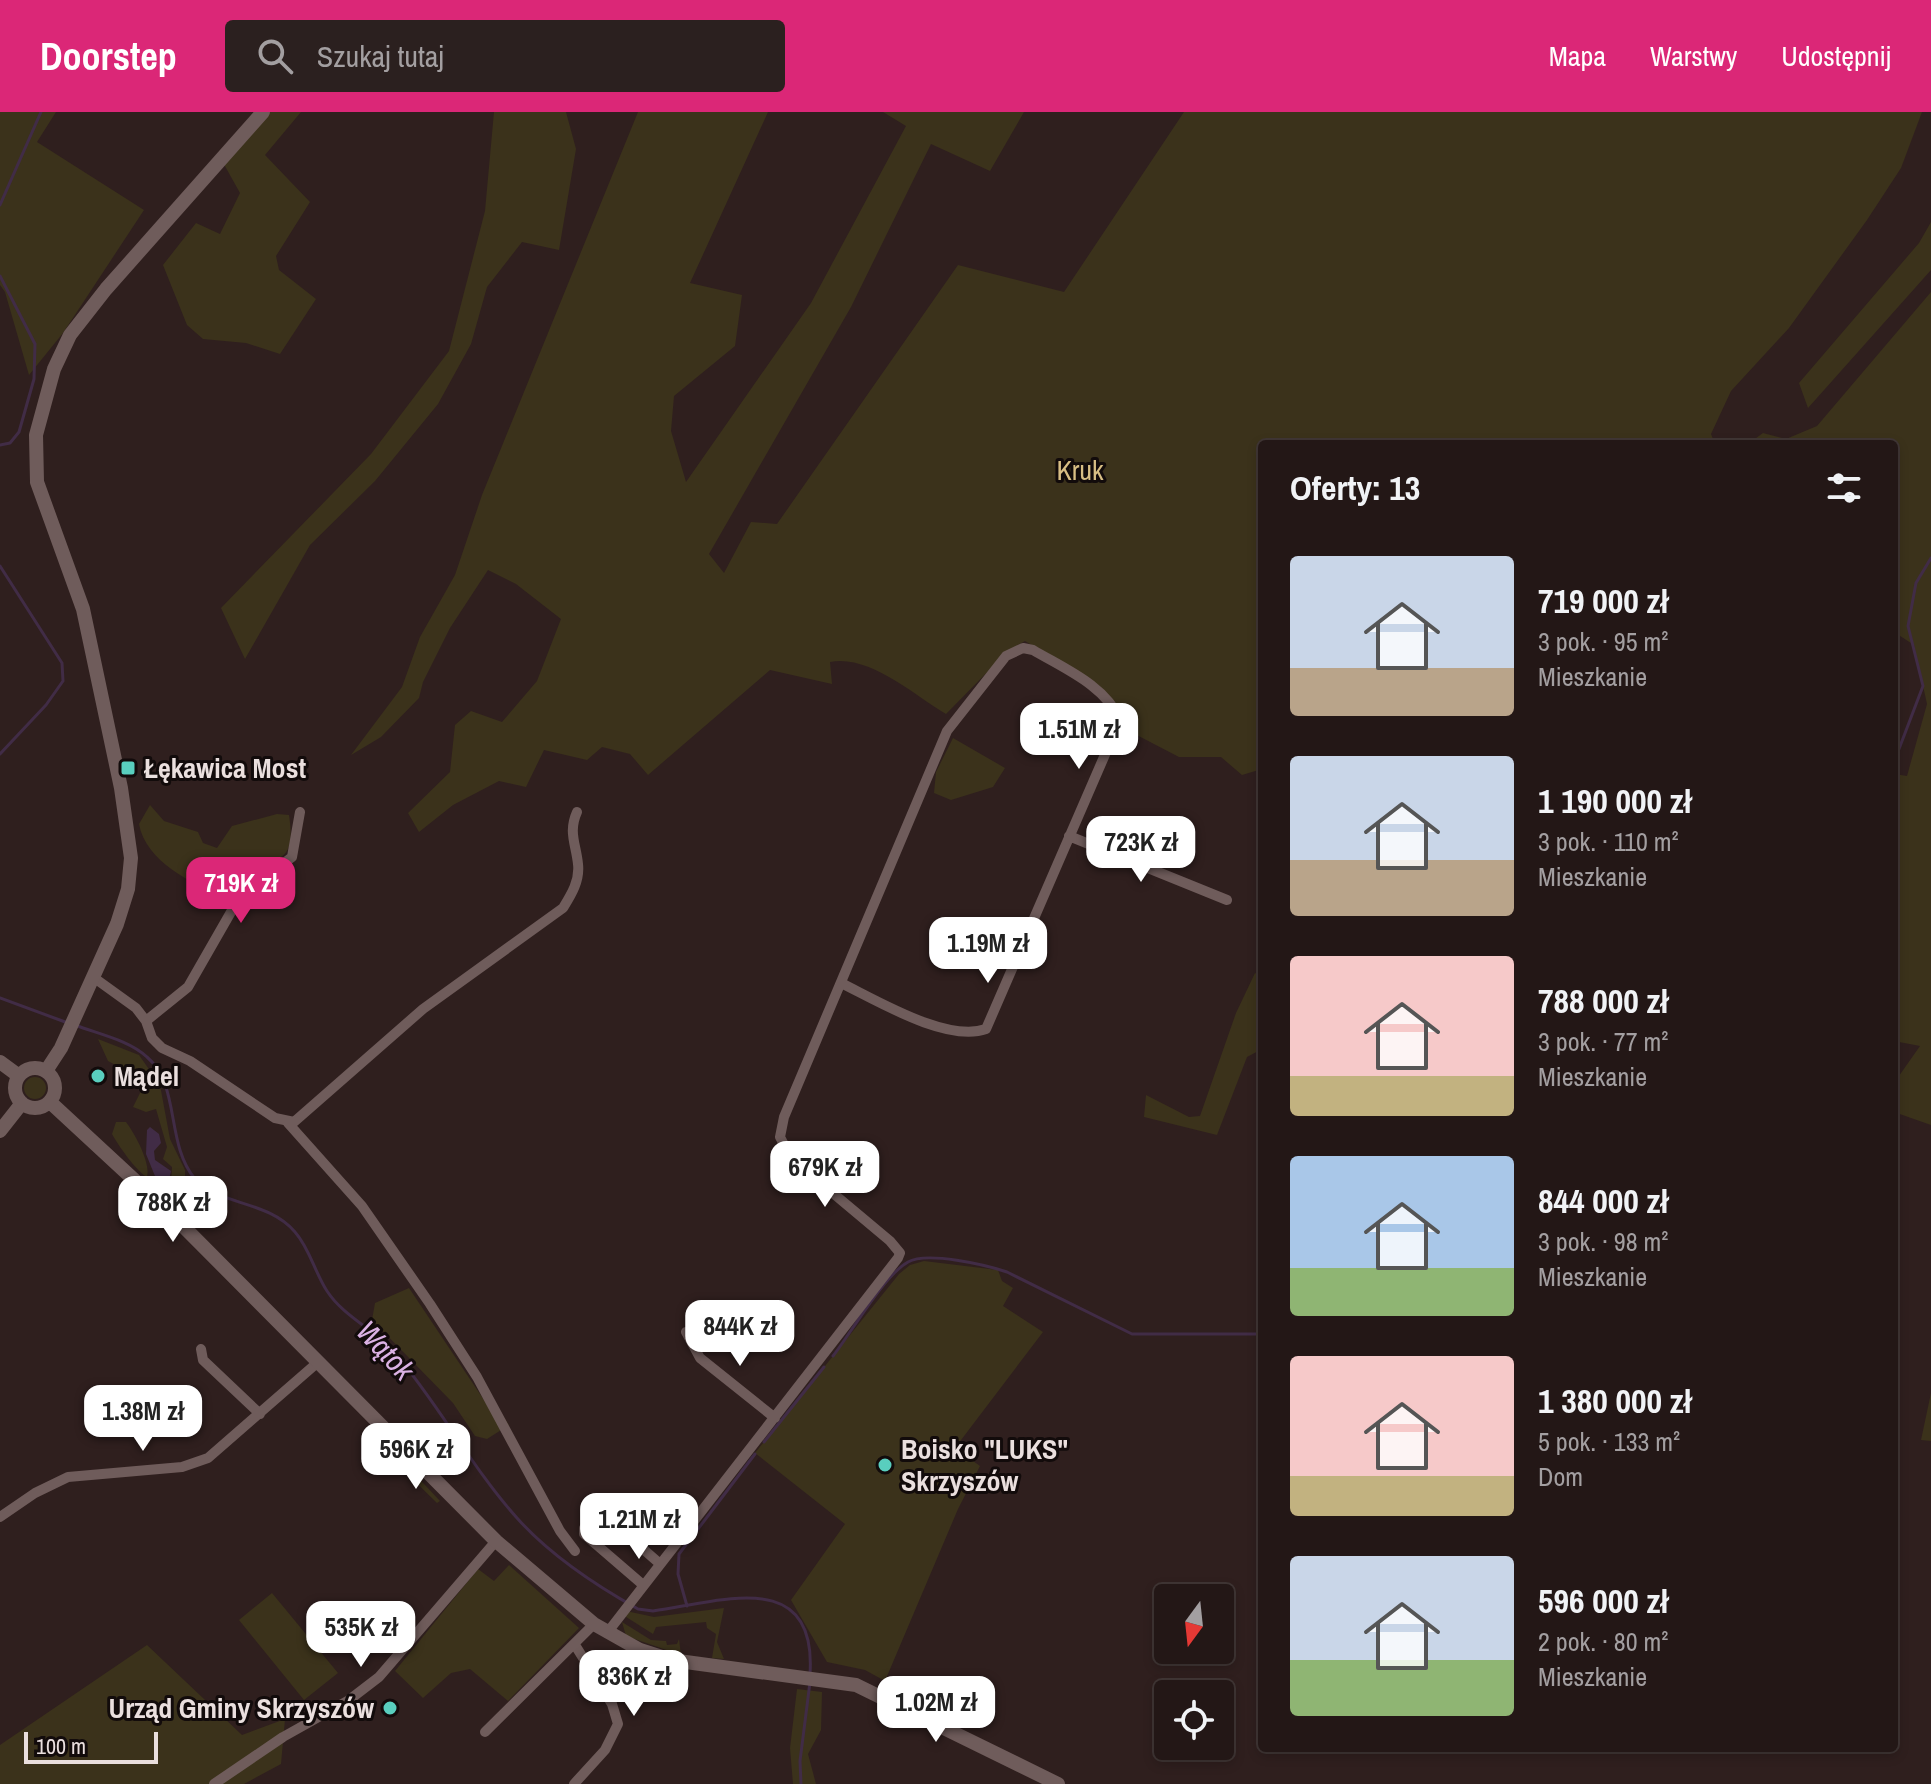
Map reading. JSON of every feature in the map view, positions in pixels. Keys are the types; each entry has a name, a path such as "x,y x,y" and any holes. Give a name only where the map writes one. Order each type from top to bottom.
{"street":[{"path":"46,1071 66,1038 125,902 131,858 121,788 83,609 37,482 36,435 54,369 70,335 106,289 263,112"},
{"path":"485,1732 575,1645 621,1612 775,1418 900,1253 791,1158 780,1142 784,1117 947,731 981,683 1011,651 1033,650 1089,684 1108,701 1120,720 986,1029 923,1024 841,983"},
{"path":"146,1021 188,987 239,898 292,857 300,812"},
{"path":"288,1123 298,1120 423,1009 563,908 575,887 578,871 571,830 577,812"},
{"path":"1069,836 1227,900"},
{"path":"93,977 128,1001 146,1021 152,1038 162,1048 190,1061 288,1123 362,1206 477,1377 560,1531 575,1551"},
{"path":"0,1062 19,1076"},
{"path":"29,1068 46,1071 55,1082 50,1102 35,1108 22,1103 15,1088 19,1076 29,1068"},
{"path":"50,1102 171,1214 496,1541 601,1629 640,1650 671,1660 823,1678 882,1695 1058,1784"},
{"path":"0,1131 22,1103"},
{"path":"686,1332 700,1358 775,1418"},
{"path":"201,1349 203,1360 260,1414"},
{"path":"0,1517 35,1493 68,1477 195,1464 208,1458 317,1363"},
{"path":"642,1584 589,1539 584,1534 584,1528 602,1513 659,1563"},
{"path":"214,1784 283,1737 349,1700 379,1677 496,1541"},
{"path":"574,1784 605,1750 618,1724 612,1704 575,1645"}],"green space":[{"path":"0,112 56,112 37,142 144,210 63,333 29,375 5,292 0,285"},
{"path":"263,112 301,112 265,155 310,202 276,256 279,270 316,299 280,354 246,343 203,339 187,325 163,265 196,223 220,234 240,193 221,159"},
{"path":"494,112 566,112 576,149 559,250 522,242 487,287 471,344 438,404 375,481 310,545 245,659 221,608 371,454 449,351 485,211"},
{"name":"Kruk","path":"638,112 768,112 690,283 742,295 735,346 674,396 671,431 686,482 811,303 906,126 883,112 1024,112 990,171 931,144 851,307 709,554 724,573 751,522 777,524 958,265 1064,292 1184,112 1922,112 1901,168 1789,328 1731,391 1711,434 1713,440 1258,440 1258,770 1242,775 1221,757 1179,757 1129,731 1098,685 1025,641 1009,650 946,714 891,678 860,664 830,662 832,684 770,670 648,775 630,754 602,747 587,760 544,750 526,787 499,781 453,805 419,832 408,813 450,772 455,725 471,711 502,722 537,681 561,619 516,584 488,570 450,628 423,682 419,698 381,737 351,755 402,687 420,637 455,575 482,495"},
{"path":"1931,222 1931,270 1808,408 1799,383 1919,243"},
{"path":"1931,292 1931,1125 1898,1113 1898,1077 1920,1046 1898,1042 1898,775 1907,776 1927,704 1914,645 1898,635 1898,440 1753,440 1763,433 1786,439 1817,426"},
{"path":"953,738 1005,768 993,787 951,800 934,793 936,772"},
{"path":"150,805 164,821 198,832 203,843 217,848 232,826 277,814 289,815 289,846 278,859 261,865 240,879 223,898 172,869 151,849 139,824"},
{"path":"1255,973 1258,975 1258,1051 1247,1057 1217,1135 1144,1117 1146,1095 1189,1117 1200,1116 1236,1013"},
{"path":"98,1039 139,1055 160,1085 170,1139 185,1170 185,1183 176,1200 159,1191 159,1186 171,1186 172,1167 163,1159 167,1147 156,1109 146,1112 133,1107 146,1081 108,1061"},
{"path":"35,1077 43,1080 46,1088 43,1096 35,1099 27,1096 24,1088 27,1080"},
{"path":"116,1122 126,1122 134,1134 144,1157 147,1177 133,1164 112,1134"},
{"path":"924,1261 998,1270 1002,1281 1013,1288 1003,1306 1043,1332 955,1448 980,1466 958,1509 885,1681 865,1670 827,1662 791,1600 845,1524 755,1453 899,1274 910,1265"},
{"path":"409,1288 488,1406 503,1416 509,1425 487,1439 475,1436 453,1403 372,1320 375,1303"},
{"path":"1931,1393 1931,1441 1921,1440"},
{"path":"395,1453 440,1501 437,1503 392,1459 387,1463 384,1458"},
{"path":"509,1565 579,1628 508,1701 470,1669 451,1673 423,1698 395,1671 478,1569 494,1581"},
{"path":"272,1593 338,1673 304,1700 239,1620"},
{"path":"724,1608 717,1642 724,1659 712,1658 716,1634 707,1628 706,1622 656,1627 653,1634 623,1615 626,1611 654,1617"},
{"path":"622,1622 651,1640 666,1641 667,1645 677,1644 679,1639 681,1655 626,1636"},
{"path":"147,1645 242,1735 285,1719 281,1764 244,1784 0,1784 0,1745"},
{"path":"797,1689 822,1692 821,1730 808,1754 816,1784 793,1784 790,1748"}],"shaded area":[{"path":"150,1127 159,1134 161,1143 154,1151 155,1160 171,1171 168,1184 157,1181 146,1154 147,1130"}],"waterway":[{"path":"0,205 41,112"},
{"path":"0,276 35,344 34,379 19,432 10,443 0,445"},
{"path":"1898,752 1923,686 1908,626 1916,583 1931,558"},
{"path":"0,566 62,663 63,681 46,705 0,754"},
{"name":"Wątok","path":"0,998 68,1023"},
{"name":"Wątok","path":"75,1025 140,1051 158,1069 165,1083 180,1149 195,1179 216,1194 271,1214 295,1232 334,1300 394,1352 500,1498 558,1557 638,1609 653,1611 734,1599 759,1599 781,1604 798,1617 808,1640 810,1674"},
{"path":"833,1356 888,1279 908,1262 929,1258 971,1263 1007,1272 1132,1334 1258,1334"},
{"path":"764,1442 824,1367"},
{"path":"687,1606 678,1574 679,1554 755,1454"},
{"name":"Wątok","path":"801,1784 800,1761 810,1682"}],"place":[{"name":"Łękawica Most","path":"128,768"},
{"name":"Mądel","path":"98,1076"},
{"name":"Boisko \"LUKS\" Skrzyszów","path":"885,1465"},
{"name":"Urząd Gminy Skrzyszów","path":"390,1708"}]}
